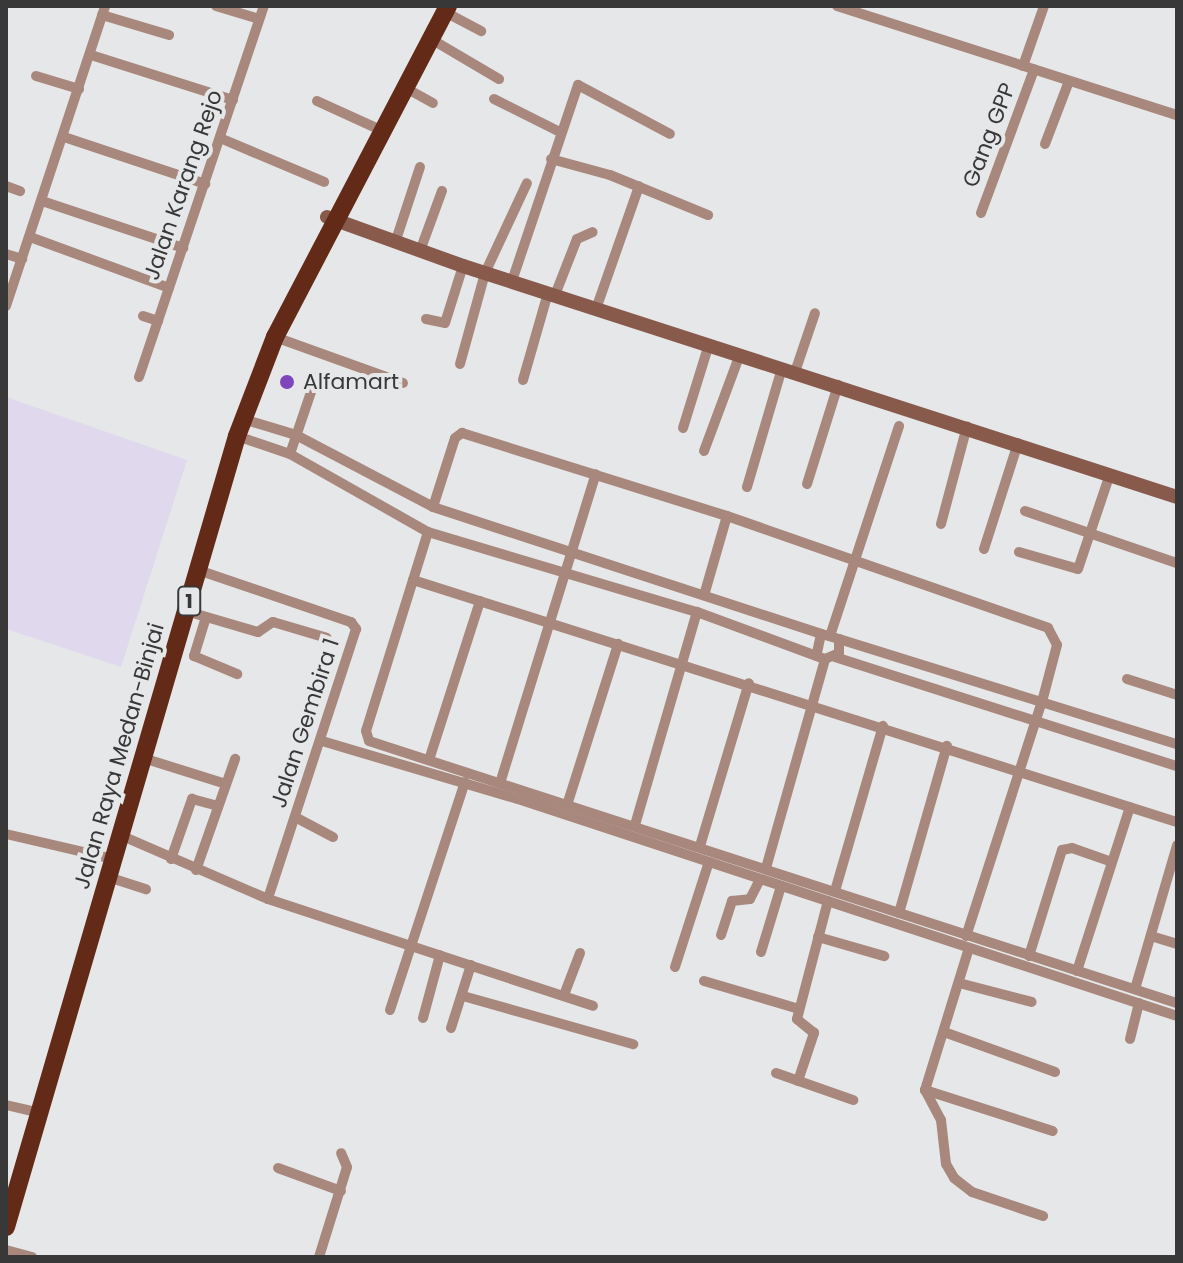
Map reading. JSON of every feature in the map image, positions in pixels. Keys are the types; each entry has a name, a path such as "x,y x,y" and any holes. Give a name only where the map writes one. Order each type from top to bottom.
{"highway":[{"name":"Jalan Raya Medan-Binjai","path":"6,1194 229,434 267,333 431,39 444,8"},
{"name":"Jalan Raya Medan-Binjai","path":"6,1227 240,427 275,337 374,127 444,8"}],"main road":[{"path":"331,219 463,266 967,426 1177,497"}],"street":[{"path":"216,6 259,19"},
{"name":"Jalan Karang Rejo","path":"139,377 264,6"},
{"path":"837,6 1177,115"},
{"path":"1023,66 1044,6"},
{"path":"444,8 481,31"},
{"path":"6,306 9,286 30,237 103,10 169,35"},
{"path":"431,39 499,79"},
{"path":"91,55 233,100"},
{"name":"Gang GPP","path":"981,213 1034,70"},
{"path":"36,76 79,89"},
{"path":"1045,144 1069,81"},
{"path":"512,281 560,132 580,84 670,134"},
{"path":"404,87 433,103"},
{"path":"494,99 560,132"},
{"path":"317,101 374,127"},
{"path":"64,137 205,184"},
{"path":"220,138 324,182"},
{"path":"551,159 639,186 708,215"},
{"path":"395,243 420,167"},
{"path":"460,364 485,273 527,183"},
{"path":"6,186 20,191"},
{"path":"596,309 639,186"},
{"path":"420,251 442,191"},
{"path":"42,201 183,248"},
{"path":"523,380 552,294 577,239 593,232"},
{"path":"30,237 169,288"},
{"path":"6,254 22,259"},
{"path":"426,319 445,323 463,266"},
{"path":"747,487 789,370 815,313"},
{"path":"143,316 158,321"},
{"path":"275,337 403,383"},
{"path":"683,428 709,344"},
{"path":"704,451 740,354"},
{"path":"290,454 316,377"},
{"path":"807,484 838,385"},
{"path":"721,935 732,901 750,899 763,873 830,635 899,426"},
{"path":"941,524 967,426"},
{"path":"240,427 296,435 433,507 572,549 830,635 1043,698 1177,744"},
{"path":"240,427 428,532 697,612 826,656 1177,766"},
{"path":"433,507 460,433 727,516 1048,628 1057,645 1043,698 966,936"},
{"path":"984,549 1018,443"},
{"path":"501,780 596,474"},
{"path":"1019,552 1076,570 1092,534 1110,474"},
{"path":"1025,511 1177,563"},
{"path":"705,592 727,516"},
{"path":"428,532 366,736 429,760 501,780 700,846 763,873 781,886 1177,1016"},
{"name":"Jalan Gembira 1","path":"198,570 353,624 356,633 268,899"},
{"path":"413,580 749,683 1177,822"},
{"path":"429,760 480,601"},
{"path":"186,611 258,632 273,622 327,638"},
{"path":"635,825 697,612"},
{"path":"206,617 194,656 237,674"},
{"path":"826,656 815,643 830,635"},
{"path":"568,802 618,644"},
{"path":"1127,679 1177,695"},
{"path":"700,846 749,683"},
{"path":"835,891 883,726"},
{"path":"322,741 465,782 709,862 835,891 1177,1003"},
{"path":"899,913 947,746"},
{"path":"143,758 226,784"},
{"path":"196,870 235,759"},
{"path":"390,1010 465,782"},
{"path":"171,859 193,798 218,806"},
{"path":"1077,971 1130,807"},
{"path":"295,817 333,837"},
{"path":"6,834 105,857"},
{"path":"120,835 268,899 593,1006"},
{"path":"1135,989 1172,878 1177,845"},
{"path":"1029,956 1062,850 1072,848 1112,862"},
{"path":"675,967 709,862"},
{"path":"108,877 146,889"},
{"path":"761,952 781,886"},
{"path":"798,1081 814,1033 798,1022 799,1009 828,901"},
{"path":"1151,936 1177,944"},
{"path":"818,937 884,956"},
{"path":"969,948 925,1090 941,1120 946,1164 954,1178 972,1192 1043,1216"},
{"path":"564,995 580,953"},
{"path":"423,1018 440,955"},
{"path":"451,1028 471,965"},
{"path":"704,981 799,1009"},
{"path":"959,983 1032,1002"},
{"path":"463,996 633,1044"},
{"path":"1130,1039 1139,1003"},
{"path":"944,1032 1055,1072"},
{"path":"776,1073 853,1100"},
{"path":"925,1090 1053,1131"},
{"path":"6,1105 31,1111"},
{"path":"319,1257 347,1167 341,1153"},
{"path":"278,1168 341,1191"},
{"path":"6,1250 32,1257"}],"shaded area":[{"path":"6,397 187,460 121,667 6,629"}],"place":[{"name":"Alfamart","path":"287,382"}]}
